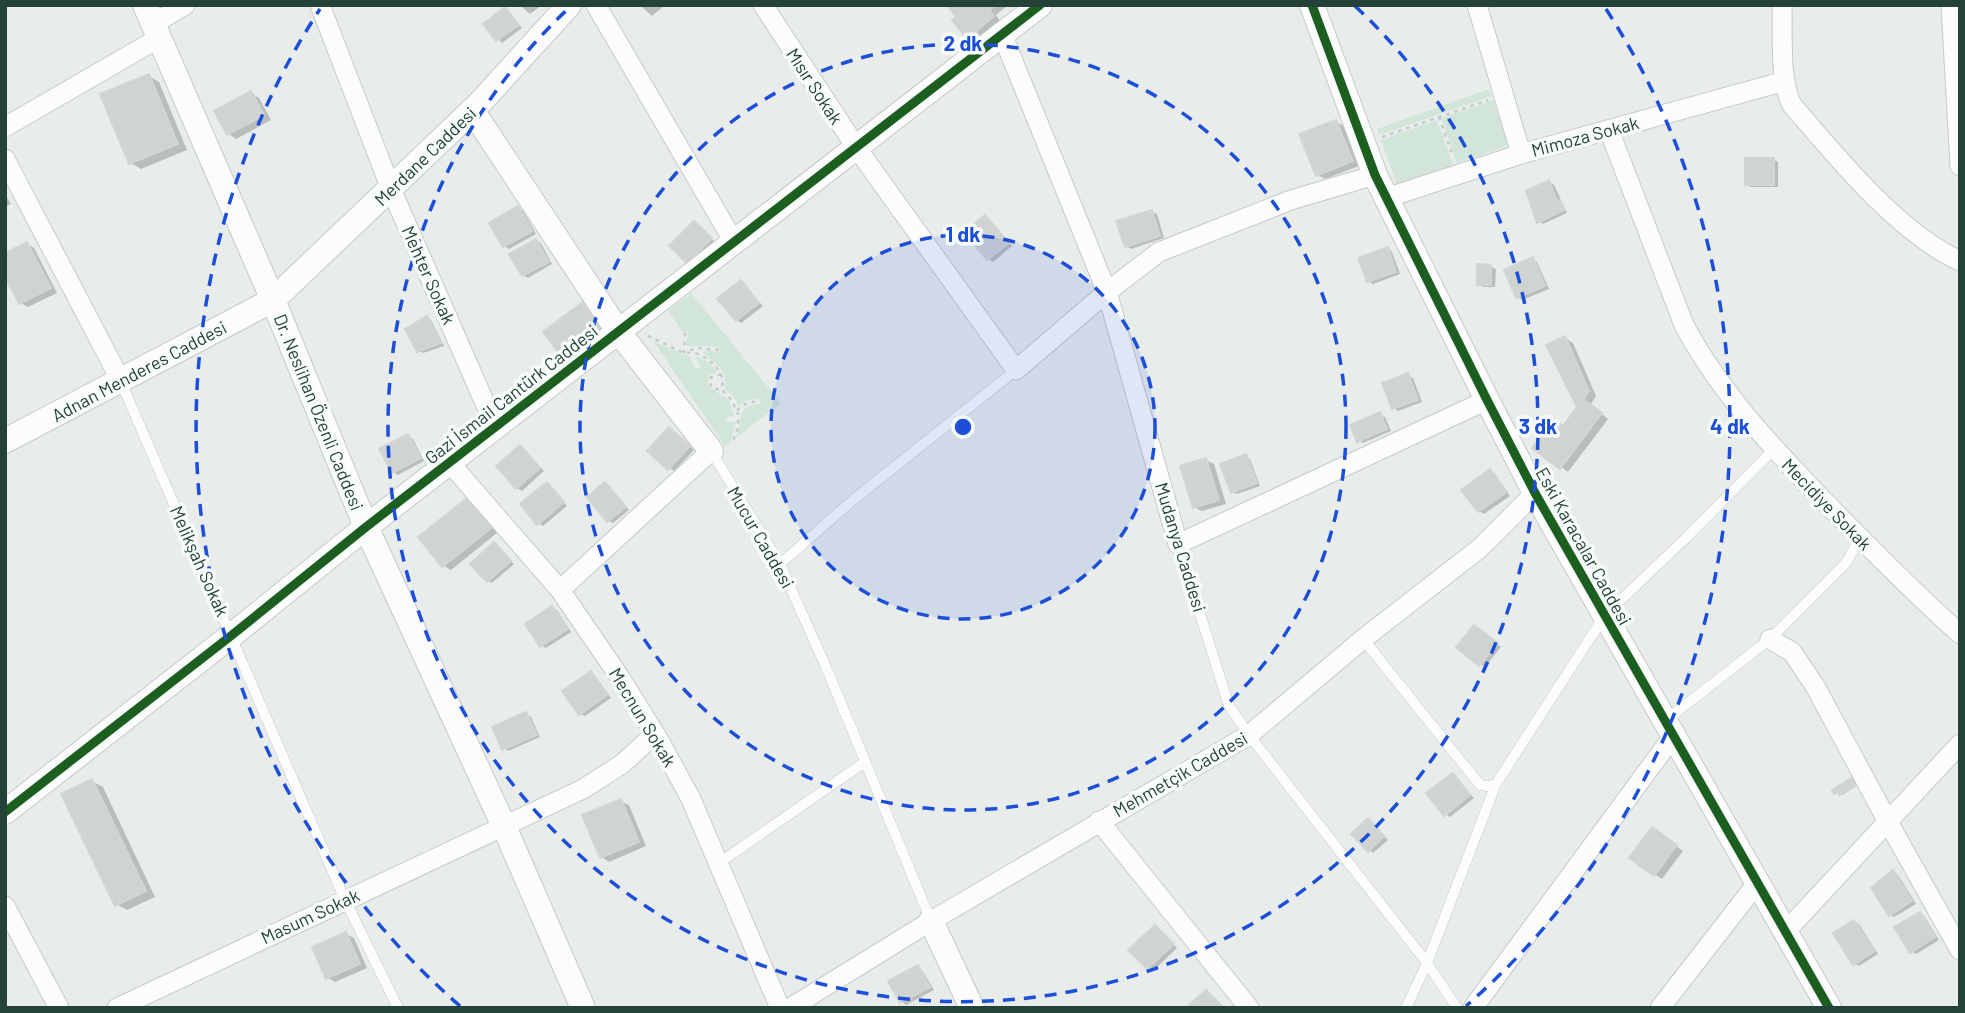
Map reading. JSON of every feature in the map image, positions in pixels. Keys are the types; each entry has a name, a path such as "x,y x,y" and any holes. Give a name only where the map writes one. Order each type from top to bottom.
{"street":[{"path":"5,127 153,23 186,5"},
{"name":"Merdane Caddesi","path":"273,300 472,110 569,5"},
{"path":"596,5 734,242"},
{"name":"Mısır Sokak","path":"763,5 856,147 1016,370"},
{"name":"Gazi İsmail Cantürk Caddesi","path":"5,812 495,426 1040,5"},
{"name":"Eski Karacalar Caddesi","path":"1312,5 1376,174 1487,400 1535,493 1829,1008"},
{"path":"1478,5 1521,154"},
{"path":"1782,5 1785,81 1792,104 1840,162 1904,224 1932,246 1960,261"},
{"path":"1951,5 1960,166"},
{"name":"Mehter Sokak","path":"321,6 391,189 495,426"},
{"name":"Dr. Neslihan Özenli Caddesi","path":"153,23 273,300 366,527 503,824 583,1008"},
{"name":"Mudanya Caddesi","path":"1002,34 1107,292 1178,544"},
{"name":"Mimoza Sokak","path":"1387,198 1521,154 1785,81"},
{"name":"Mucur Caddesi","path":"472,110 622,328 722,446"},
{"name":"Mecidiye Sokak","path":"1609,130 1685,325 1721,384 1774,449 1903,583 1960,634"},
{"name":"Melikşah Sokak","path":"5,159 121,381"},
{"path":"1016,370 1107,292 1159,252 1291,200 1376,174"},
{"name":"Adnan Menderes Caddesi","path":"5,441 273,300"},
{"path":"1178,544 1487,400"},
{"path":"560,590 722,446"},
{"name":"Mecnun Sokak","path":"449,462 560,590 655,734 691,799 780,1008"},
{"name":"Mehmetçik Caddesi","path":"790,1008 1099,821 1249,735 1363,639 1480,548 1535,493"},
{"path":"1770,639 1792,652 1815,686 1960,950"},
{"path":"1473,1008 1670,728"},
{"name":"Masum Sokak","path":"117,1008 503,824 583,789 605,776 655,734"},
{"path":"1786,931 1960,744"},
{"path":"1099,821 1249,1008"},
{"path":"1660,1008 1758,882"},
{"path":"5,906 59,1008"},
{"name":"Mucur Caddesi","path":"931,921 972,1008"}],"lane":[{"path":"780,564 853,500 1016,370"},
{"name":"Melikşah Sokak","path":"121,381 345,900 398,1008"},
{"name":"Mucur Caddesi","path":"722,446 780,564 931,921"},
{"path":"1406,1008 1427,963 1496,784 1605,615 1774,449"},
{"path":"1670,728 1770,639 1846,563 1860,538"},
{"name":"Mudanya Caddesi","path":"1178,544 1229,706 1427,963 1457,1008"},
{"path":"1363,639 1480,785 1496,784"},
{"path":"719,863 865,761"}],"path":[{"path":"1381,137 1491,98"},
{"path":"1438,117 1459,174"},
{"path":"622,328 684,352 703,356 715,365 721,374 723,391 737,410 738,428 722,446"},
{"path":"684,352 685,333"},
{"path":"684,352 698,348 719,350"},
{"path":"721,374 710,378 709,382 711,387 723,391"},
{"path":"737,410 747,403 759,401"}],"green space":[{"path":"1489,89 1492,96 1379,135 1377,129"},
{"path":"1493,100 1509,145 1457,163 1441,118"},
{"path":"1437,120 1453,165 1397,185 1381,140"},
{"path":"691,293 781,403 736,438 743,411 747,407 760,404 760,399 747,400 739,406 725,390 722,371 702,352 710,350 720,353 721,349 711,346 686,346 688,332 683,332 668,311"},
{"path":"654,342 689,356 696,369 701,367 695,357 705,360 715,369 717,372 708,376 708,386 729,400 734,416 727,417 726,422 736,422 731,442 725,446"}],"building":[{"path":"947,5 995,5 989,10 994,16 967,39 952,20 956,17"},
{"path":"505,7 519,25 496,41 483,24"},
{"path":"149,74 178,144 129,164 100,94"},
{"path":"251,91 264,115 227,135 214,111"},
{"path":"1336,120 1353,161 1316,176 1299,134"},
{"path":"1745,158 1774,158 1774,185 1745,185"},
{"path":"1549,180 1557,201 1560,200 1564,210 1537,223 1526,191"},
{"path":"518,206 532,231 503,247 489,223"},
{"path":"1152,210 1160,236 1125,247 1116,221"},
{"path":"985,215 1009,243 987,260 964,232"},
{"path":"694,221 712,238 687,263 669,246"},
{"path":"536,239 549,262 522,276 509,254"},
{"path":"27,242 51,288 19,304 5,277 5,253"},
{"path":"1388,247 1396,272 1367,282 1358,258"},
{"path":"1533,257 1545,286 1516,298 1504,270"},
{"path":"1477,264 1491,265 1491,285 1477,285"},
{"path":"741,280 759,303 736,321 717,299"},
{"path":"583,302 601,326 561,356 543,332"},
{"path":"427,316 441,343 417,352 405,329"},
{"path":"1565,336 1589,391 1577,407 1546,345"},
{"path":"1408,373 1418,400 1392,409 1382,383"},
{"path":"1583,399 1602,413 1560,469 1532,448 1554,419 1563,426"},
{"path":"1380,412 1387,429 1357,442 1350,425"},
{"path":"669,427 690,446 668,470 647,451"},
{"path":"408,434 421,458 392,473 379,449"},
{"path":"520,445 540,468 516,489 496,466"},
{"path":"1246,454 1257,483 1231,493 1220,464"},
{"path":"1206,458 1219,500 1193,508 1180,466"},
{"path":"1490,469 1507,492 1478,512 1461,490"},
{"path":"547,482 564,502 537,525 520,504"},
{"path":"605,482 626,507 607,522 587,497"},
{"path":"466,499 491,528 442,567 418,537"},
{"path":"494,542 511,561 487,582 470,564"},
{"path":"552,606 568,629 540,647 525,624"},
{"path":"1474,625 1498,643 1479,666 1456,647"},
{"path":"591,671 607,695 579,715 562,691"},
{"path":"526,712 537,735 502,750 492,727"},
{"path":"1453,773 1470,795 1444,816 1426,793"},
{"path":"1853,777 1858,784 1839,795 1838,792 1834,794 1832,790"},
{"path":"92,779 146,891 115,906 61,794"},
{"path":"621,799 639,842 600,858 582,815"},
{"path":"1368,818 1384,836 1368,852 1351,834"},
{"path":"1652,827 1677,845 1654,876 1629,858"},
{"path":"1893,870 1912,901 1889,916 1871,888"},
{"path":"1920,912 1935,937 1910,953 1894,927"},
{"path":"1854,920 1875,951 1853,965 1833,933"},
{"path":"1155,925 1174,944 1147,969 1128,950"},
{"path":"346,932 360,964 326,979 312,947"},
{"path":"918,965 930,987 900,1003 888,981"},
{"path":"1206,990 1222,1008 1186,1008"}],"cycle path":[{"path":"5,812 366,527 1040,5"},
{"path":"1312,5 1375,175 1487,400 1535,493 1829,1008"}]}
